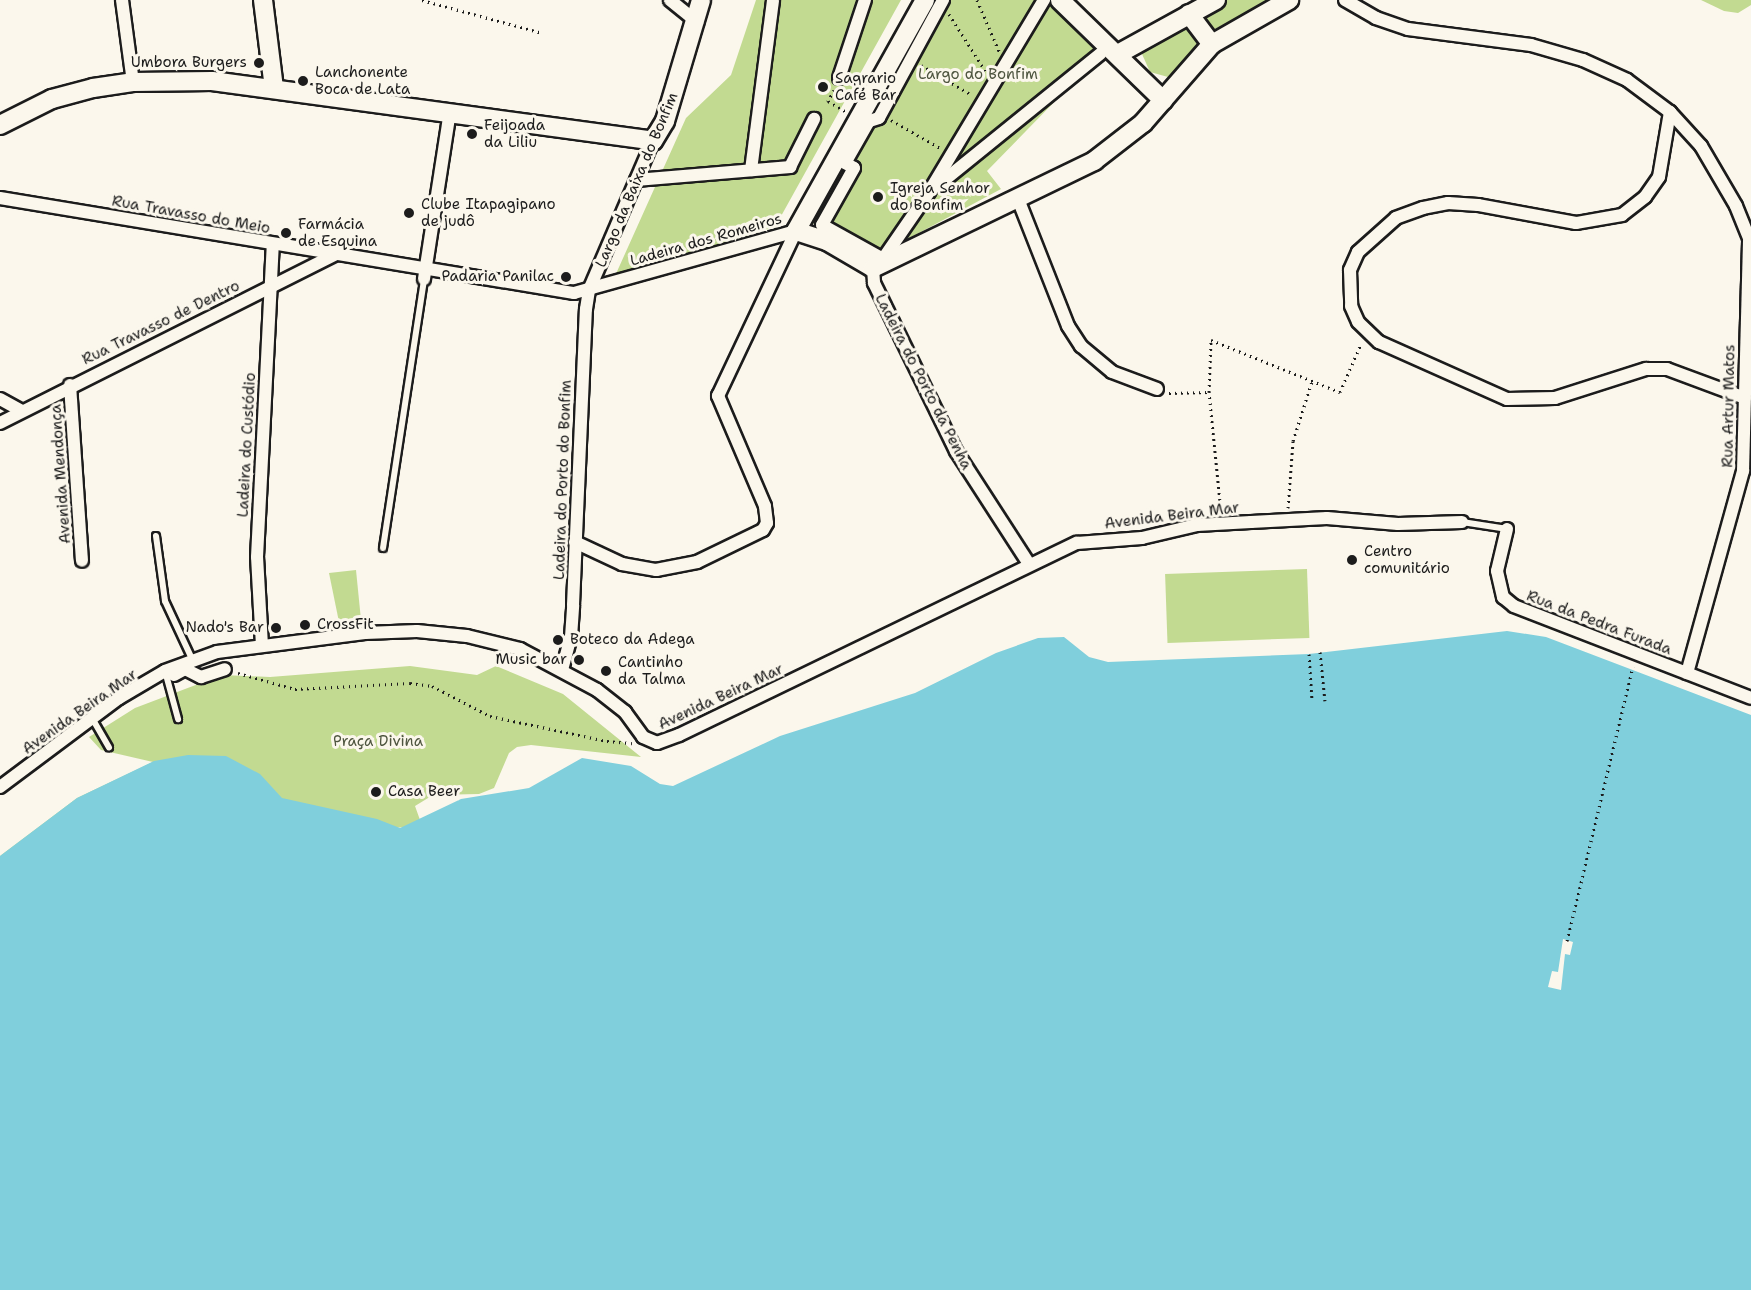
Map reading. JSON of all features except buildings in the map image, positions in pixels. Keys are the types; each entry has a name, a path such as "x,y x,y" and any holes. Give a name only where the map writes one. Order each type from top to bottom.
{"street":[{"path":"122,0 133,82"},
{"path":"262,0 274,88"},
{"path":"670,0 697,22"},
{"name":"Largo da Baixa do Bonfim","path":"589,290 653,141 665,121 702,0"},
{"path":"751,170 773,0"},
{"path":"839,78 865,0"},
{"path":"936,1 912,58 881,114 868,121 845,163 854,168 822,225 883,259 929,192 1047,0 1163,100"},
{"path":"929,192 1109,54 1216,0"},
{"path":"796,231 827,241 873,268 1018,199 1111,150 1163,100 1212,44 1289,0"},
{"path":"1345,0 1376,18 1408,29 1509,41 1582,60 1627,80 1670,112 1701,146 1736,206 1750,240"},
{"path":"575,542 622,564 656,570 697,562 763,530 767,523 765,506 718,396 796,231 936,1"},
{"path":"1189,14 1212,44"},
{"path":"0,125 52,99 133,82 212,81 653,141"},
{"path":"426,274 450,112"},
{"path":"1670,112 1659,177 1645,197 1622,215 1576,223 1448,203 1396,218 1358,252 1350,270 1352,306 1367,332 1397,352 1507,399 1555,398 1646,369 1667,369 1745,398"},
{"path":"636,180 790,167 814,119"},
{"name":"Rua Travasso do Meio","path":"0,198 337,254 426,274 574,293 589,290"},
{"path":"1018,199 1068,326 1081,346 1112,372 1157,390"},
{"name":"Ladeira dos Romeiros","path":"589,290 796,231"},
{"name":"Rua Artur Matos","path":"1687,673 1743,471 1750,240"},
{"name":"Ladeira do Custódio","path":"262,646 257,557 273,244"},
{"name":"Rua Travasso de Dentro","path":"0,423 70,385 337,254"},
{"name":"Ladeira do Porto da Penha","path":"873,268 874,283 951,441 1029,564"},
{"name":"Ladeira do Porto do Bonfim","path":"562,670 571,637 589,290"},
{"name":"Avenida Mendonça","path":"70,385 82,561"},
{"path":"0,399 22,411"},
{"name":"Avenida Beira Mar","path":"0,788 92,718 165,671 192,659 262,646 364,633 417,631 467,636 520,649 562,670 612,700 649,741 680,735 1029,564 1077,543 1142,538 1222,523 1327,518 1398,524 1462,522"},
{"name":"Rua da Pedra Furada","path":"1507,529 1497,571 1503,597 1527,613 1751,698"},
{"path":"0,794 124,699 185,669 201,676 225,669"}],"lane":[{"path":"383,548 426,274"},
{"path":"1462,522 1507,529"},
{"path":"156,536 165,601 192,659"},
{"path":"165,671 178,719"},
{"path":"92,718 109,747"}],"path":[{"path":"422,0 543,33"},
{"path":"977,0 1006,65"},
{"path":"936,1 988,76 993,69"},
{"path":"912,58 975,96"},
{"path":"839,78 828,101 841,109"},
{"path":"881,114 952,154"},
{"path":"1222,523 1209,392 1211,340 1340,392 1367,332"},
{"path":"1287,520 1293,441 1312,381"},
{"path":"1157,390 1180,394 1209,392"},
{"path":"1320,652 1325,701"},
{"path":"1309,654 1312,700"},
{"path":"1567,940 1637,654"},
{"path":"225,669 295,689 410,683 432,686 490,716 509,721 607,741 649,741"}],"green space":[{"path":"756,0 901,0 775,227 615,276 686,118 731,75"},
{"name":"Largo do Bonfim","path":"935,0 1045,0 1100,55 987,171 1001,189 874,257 812,223"},
{"path":"1226,0 1272,0 1215,29 1206,22 1207,10"},
{"path":"1701,0 1751,0 1751,5 1738,13 1724,11"},
{"path":"1180,26 1189,27 1198,40 1198,47 1168,77 1150,72 1142,54 1149,41"},
{"path":"1307,569 1309,638 1167,643 1165,574"},
{"path":"356,570 361,620 339,622 329,573"},
{"name":"Praça Divina","path":"410,666 477,675 496,666 563,694 641,757 531,745 517,747 509,753 494,788 479,794 433,795 415,806 420,820 405,827 394,828 369,818 0,856 77,798 153,762 101,750 89,737 135,708 222,675 270,677"}],"water":[{"path":"1507,631 1546,637 1751,715 1751,1290 0,1290 0,856 77,798 154,761 188,755 226,756 260,774 282,798 377,819 400,828 461,799 529,788 582,758 631,766 660,784 673,786 780,736 915,693 996,653 1038,638 1064,637 1089,657 1108,662 1309,654"}],"pier":[{"path":"1563,939 1573,942 1570,955 1565,954 1561,990 1548,987 1552,971 1558,972"}],"place":[{"name":"Umbora Burgers","path":"259,63"},
{"name":"Lanchonente Boca de Lata","path":"303,81"},
{"name":"Sagrario Café Bar","path":"823,87"},
{"name":"Feijoada da Liliu","path":"472,134"},
{"name":"Igreja Senhor do Bonfim","path":"878,197"},
{"name":"Clube Itapagipano de judô","path":"409,213"},
{"name":"Farmácia de Esquina","path":"286,233"},
{"name":"Padaria Panilac","path":"566,277"},
{"name":"Centro comunitário","path":"1352,560"},
{"name":"CrossFit","path":"305,625"},
{"name":"Nado's Bar","path":"276,628"},
{"name":"Boteco da Adega","path":"558,640"},
{"name":"Music bar","path":"579,660"},
{"name":"Cantinho da Talma","path":"606,671"},
{"name":"Casa Beer","path":"376,792"}]}
